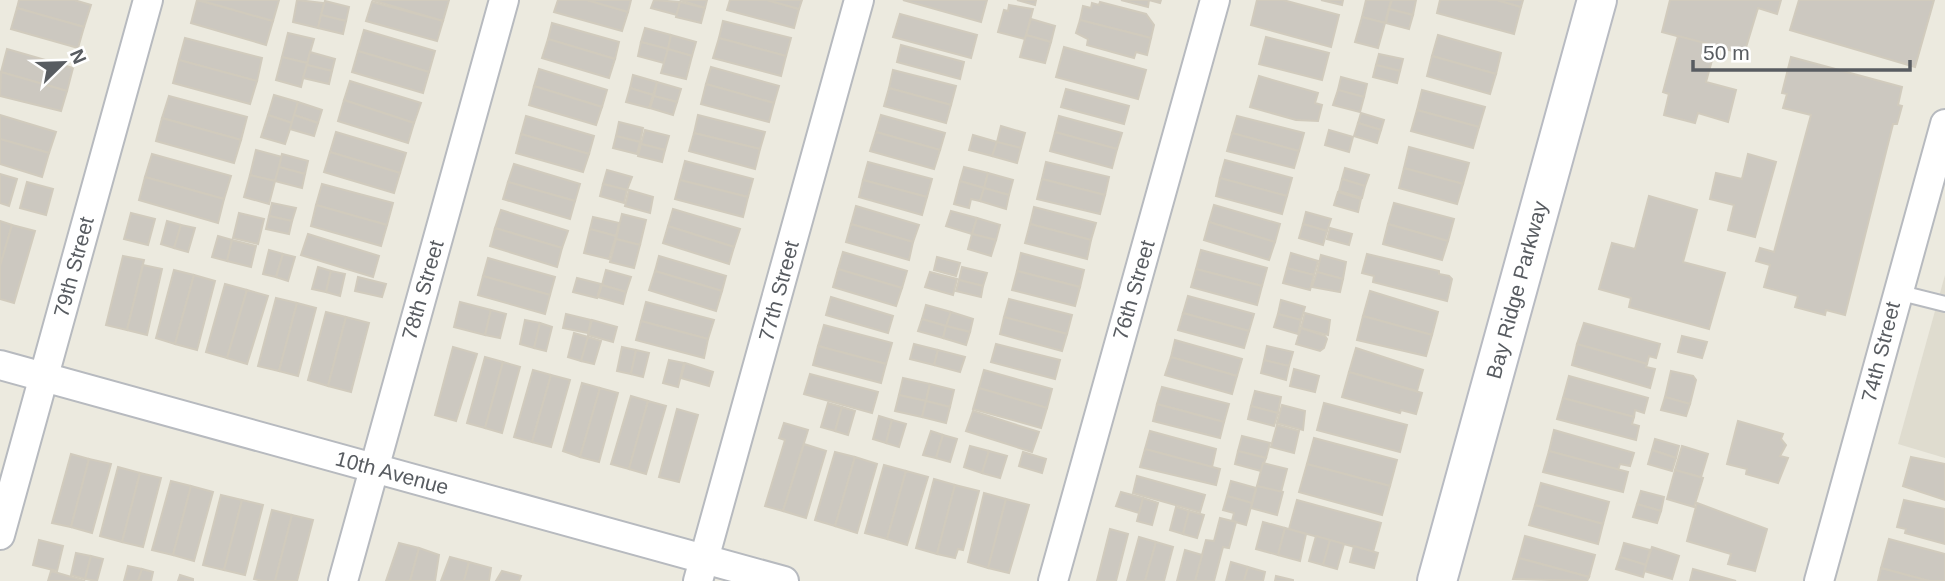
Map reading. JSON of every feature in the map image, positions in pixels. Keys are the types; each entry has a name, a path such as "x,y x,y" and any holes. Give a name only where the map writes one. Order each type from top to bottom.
{"main road":[{"name":"Bay Ridge Parkway","path":"1437,581 1597,0"}],"street":[{"name":"79th Street","path":"0,535 148,0"},
{"name":"78th Street","path":"343,581 504,0"},
{"name":"77th Street","path":"701,570 859,0"},
{"name":"76th Street","path":"1053,581 1215,0"},
{"name":"74th Street","path":"1819,581 1945,124"},
{"name":"10th Avenue","path":"0,365 374,468 701,570 785,581"}],"lane":[{"path":"1897,292 1945,304"}],"shaded area":[{"path":"1945,275 1945,458 1898,444"}],"building":[{"path":"19,0 74,0 91,5 84,27 17,8"},
{"path":"197,0 273,21 266,45 191,23"},
{"path":"199,0 279,0 273,21"},
{"path":"297,0 324,3 318,28 293,22"},
{"path":"372,0 449,0 443,21"},
{"path":"558,0 587,0 628,12 622,31 554,12"},
{"path":"587,0 631,0 628,12"},
{"path":"654,0 680,2 677,15 651,8"},
{"path":"680,0 707,0 705,8"},
{"path":"730,0 767,0 799,9 794,28 727,10"},
{"path":"767,0 802,0 799,9"},
{"path":"903,0 987,0 981,22"},
{"path":"1017,0 1036,0 1035,5"},
{"path":"1121,0 1149,0 1148,7"},
{"path":"1257,0 1283,0 1339,15 1331,47 1251,25"},
{"path":"1321,0 1343,0 1342,5"},
{"path":"1366,0 1391,0 1385,23 1362,17"},
{"path":"1392,0 1416,0 1413,15 1389,9"},
{"path":"1440,0 1497,0 1521,7 1514,34 1437,13"},
{"path":"1497,0 1523,0 1521,7"},
{"path":"1670,0 1781,0 1777,14 1758,8 1744,54 1662,32"},
{"path":"1799,0 1934,0 1915,67 1790,30"},
{"path":"325,1 349,7 346,21 321,15"},
{"path":"372,2 443,21 437,41 366,21"},
{"path":"680,2 705,8 701,23 676,17"},
{"path":"1100,2 1146,14 1154,25 1151,38 1080,20 1083,6 1091,8 1092,3 1099,5"},
{"path":"1009,5 1033,9 1025,39 998,32 1004,10 1008,11"},
{"path":"17,8 84,27 78,48 11,29"},
{"path":"1389,9 1413,15 1409,29 1386,23"},
{"path":"900,14 977,35 971,58 893,37"},
{"path":"321,15 346,21 343,34 318,28"},
{"path":"1362,17 1385,23 1378,48 1355,42"},
{"path":"1031,19 1055,26 1051,42 1026,35"},
{"path":"1080,20 1151,38 1147,55 1136,52 1134,58 1087,45 1088,39 1076,33"},
{"path":"723,21 791,38 786,56 719,38"},
{"path":"552,23 619,42 615,59 548,39"},
{"path":"645,28 671,35 668,49 641,42"},
{"path":"364,30 435,51 429,72 358,51"},
{"path":"288,33 314,39 307,63 282,57"},
{"path":"671,35 696,42 692,56 668,49"},
{"path":"1026,35 1051,42 1045,63 1020,57"},
{"path":"1438,35 1501,53 1496,74 1432,56"},
{"path":"1678,36 1716,46 1706,82 1736,90 1728,122 1698,113 1695,123 1664,115 1669,94 1663,92"},
{"path":"1266,37 1329,53 1322,80 1259,64"},
{"path":"185,38 262,58 257,81 179,60"},
{"path":"719,38 786,56 781,76 713,58"},
{"path":"548,39 615,59 609,78 542,58"},
{"path":"641,42 668,49 664,63 638,56"},
{"path":"901,45 964,62 960,79 897,62"},
{"path":"1064,47 1146,70 1138,99 1056,77"},
{"path":"7,49 73,68 67,91 1,72"},
{"path":"668,49 692,56 686,79 661,73"},
{"path":"358,51 429,72 423,93 352,72"},
{"path":"310,52 335,59 332,71 307,65"},
{"path":"1379,54 1403,59 1400,71 1376,65"},
{"path":"1432,56 1496,74 1490,94 1427,76"},
{"path":"282,57 307,63 301,87 276,80"},
{"path":"1791,57 1902,87 1898,105 1902,106 1897,124 1893,124 1845,315 1826,310 1825,315 1795,307 1798,296 1764,287 1770,265 1756,261 1760,248 1774,252 1811,115 1783,108 1787,94 1782,93"},
{"path":"179,60 257,81 250,104 173,83"},
{"path":"307,65 332,71 329,84 303,78"},
{"path":"1376,65 1400,71 1397,83 1373,77"},
{"path":"711,67 779,86 774,103 706,84"},
{"path":"539,69 607,90 602,107 534,86"},
{"path":"893,70 956,86 951,105 889,88"},
{"path":"1,72 67,91 61,111 0,96"},
{"path":"633,75 657,82 653,95 630,88"},
{"path":"1259,76 1318,93 1315,103 1322,105 1318,121 1296,120 1250,107"},
{"path":"1341,77 1367,84 1364,97 1338,90"},
{"path":"350,81 421,103 414,123 344,100"},
{"path":"657,82 681,89 677,102 654,96"},
{"path":"706,84 774,103 769,122 701,104"},
{"path":"534,86 602,107 596,125 529,105"},
{"path":"630,88 653,95 649,108 626,102"},
{"path":"889,88 951,105 946,123 884,106"},
{"path":"1066,89 1129,106 1124,124 1061,107"},
{"path":"1338,90 1364,97 1360,112 1333,105"},
{"path":"1422,90 1485,107 1479,127 1417,110"},
{"path":"274,95 298,102 292,123 268,115"},
{"path":"169,96 247,117 241,140 162,118"},
{"path":"654,96 677,102 673,115 650,108"},
{"path":"344,100 414,123 408,143 338,121"},
{"path":"298,102 322,110 318,123 294,115"},
{"path":"1417,110 1479,127 1473,148 1411,131"},
{"path":"1361,113 1384,120 1381,130 1358,123"},
{"path":"0,115 56,132 49,153 0,139"},
{"path":"268,115 292,123 285,144 261,137"},
{"path":"294,115 318,123 314,136 290,129"},
{"path":"698,115 765,132 760,149 694,133"},
{"path":"881,115 945,133 940,150 876,132"},
{"path":"526,116 594,136 589,154 521,134"},
{"path":"1059,116 1122,133 1117,149 1055,132"},
{"path":"1237,116 1304,133 1299,151 1232,133"},
{"path":"162,118 241,140 234,163 156,141"},
{"path":"619,122 643,128 640,142 616,136"},
{"path":"1358,123 1381,130 1377,143 1354,136"},
{"path":"1001,126 1025,133 1021,148 997,142"},
{"path":"645,130 669,136 665,150 641,144"},
{"path":"1329,130 1353,137 1349,152 1325,145"},
{"path":"336,132 406,153 400,173 330,152"},
{"path":"876,132 940,150 934,169 870,151"},
{"path":"1055,132 1117,149 1112,168 1050,151"},
{"path":"694,133 760,149 755,169 689,151"},
{"path":"1232,133 1299,151 1294,168 1227,151"},
{"path":"521,134 589,154 583,172 516,153"},
{"path":"973,135 997,142 992,156 969,150"},
{"path":"616,136 640,142 637,154 613,148"},
{"path":"0,139 49,153 42,177 0,164"},
{"path":"997,142 1021,148 1017,163 992,156"},
{"path":"641,144 665,150 662,162 638,156"},
{"path":"1409,147 1469,163 1463,184 1404,168"},
{"path":"256,150 282,157 275,181 250,175"},
{"path":"330,152 400,173 394,193 324,172"},
{"path":"152,154 231,176 224,199 145,177"},
{"path":"282,154 308,161 305,174 279,167"},
{"path":"1748,154 1776,162 1755,237 1728,230 1734,205 1710,199 1716,173 1742,179"},
{"path":"1225,160 1292,178 1287,196 1220,178"},
{"path":"685,161 753,179 748,197 680,180"},
{"path":"868,162 932,179 927,197 863,180"},
{"path":"1046,162 1109,177 1105,195 1042,179"},
{"path":"514,164 580,184 575,201 508,182"},
{"path":"279,167 305,174 302,188 275,181"},
{"path":"964,167 988,173 984,188 960,181"},
{"path":"1345,168 1369,175 1365,186 1342,179"},
{"path":"1404,168 1463,184 1457,204 1399,188"},
{"path":"607,170 632,177 627,190 603,184"},
{"path":"988,173 1013,180 1009,195 984,188"},
{"path":"0,174 17,179 9,206 0,203"},
{"path":"250,175 275,181 269,204 244,197"},
{"path":"145,177 224,199 218,223 139,200"},
{"path":"1220,178 1287,196 1282,214 1216,196"},
{"path":"1042,179 1105,195 1100,214 1037,199"},
{"path":"1342,179 1365,186 1362,198 1339,191"},
{"path":"680,180 748,197 743,217 675,199"},
{"path":"863,180 927,197 922,215 859,197"},
{"path":"960,181 984,188 980,201 971,199 969,208 954,204"},
{"path":"27,182 53,189 46,215 20,208"},
{"path":"508,182 575,201 570,219 503,199"},
{"path":"322,184 393,203 387,225 316,205"},
{"path":"603,184 627,190 624,203 600,196"},
{"path":"984,188 1009,195 1006,209 980,201"},
{"path":"629,190 653,197 650,213 625,206"},
{"path":"1338,192 1361,199 1358,212 1334,205"},
{"path":"1649,196 1697,210 1683,262 1725,273 1709,329 1629,307 1631,298 1599,289 1612,243 1635,249"},
{"path":"272,203 296,208 292,221 269,216"},
{"path":"1394,203 1454,219 1448,241 1388,224"},
{"path":"316,205 387,225 381,246 311,226"},
{"path":"1214,205 1280,224 1275,242 1209,222"},
{"path":"856,206 919,225 913,242 851,224"},
{"path":"1034,207 1096,223 1091,240 1030,224"},
{"path":"673,209 740,229 734,247 668,226"},
{"path":"501,210 568,231 562,248 495,228"},
{"path":"951,211 977,218 972,234 946,226"},
{"path":"1306,212 1331,219 1327,231 1303,224"},
{"path":"131,213 155,219 148,245 124,239"},
{"path":"239,213 264,219 258,244 233,238"},
{"path":"622,214 646,220 640,245 616,239"},
{"path":"269,216 292,221 289,234 266,229"},
{"path":"593,217 619,223 616,236 590,229"},
{"path":"977,218 1000,225 996,240 972,234"},
{"path":"0,221 12,225 0,266"},
{"path":"167,221 181,225 174,248 161,244"},
{"path":"1209,222 1275,242 1269,260 1204,240"},
{"path":"851,224 913,242 909,260 846,242"},
{"path":"1030,224 1091,240 1087,259 1025,243"},
{"path":"1303,224 1327,231 1323,245 1299,238"},
{"path":"1388,224 1448,241 1442,260 1383,244"},
{"path":"12,225 35,231 14,303 0,299 0,266"},
{"path":"181,225 195,228 188,252 174,248"},
{"path":"668,226 734,247 729,264 663,243"},
{"path":"495,228 562,248 557,267 490,246"},
{"path":"1330,228 1352,234 1349,245 1327,239"},
{"path":"590,229 616,236 609,259 584,253"},
{"path":"308,234 379,256 373,277 301,255"},
{"path":"972,234 996,240 991,256 968,249"},
{"path":"218,236 232,240 227,261 212,257"},
{"path":"616,239 640,245 634,268 610,262"},
{"path":"232,240 256,246 251,267 227,261"},
{"path":"269,250 283,254 276,277 263,274"},
{"path":"1201,250 1267,268 1262,286 1196,269"},
{"path":"843,252 907,271 902,288 838,269"},
{"path":"1021,253 1084,270 1080,287 1017,271"},
{"path":"1291,253 1318,261 1314,275 1287,268"},
{"path":"283,254 295,257 288,281 276,277"},
{"path":"1367,254 1439,271 1439,274 1449,276 1452,279 1447,301 1373,282 1374,276 1362,273"},
{"path":"1321,255 1346,262 1343,279 1317,272"},
{"path":"123,256 144,260 127,330 106,325"},
{"path":"659,256 726,276 722,291 655,271"},
{"path":"937,257 960,263 956,276 934,270"},
{"path":"488,258 555,277 550,295 483,276"},
{"path":"143,265 162,269 147,335 127,330"},
{"path":"318,267 331,271 326,292 312,289"},
{"path":"962,267 987,273 983,286 959,280"},
{"path":"1287,268 1314,275 1310,290 1283,283"},
{"path":"838,269 902,288 896,306 833,287"},
{"path":"1196,269 1262,286 1257,305 1191,287"},
{"path":"174,270 194,275 175,344 156,338"},
{"path":"606,270 631,277 626,292 602,285"},
{"path":"331,271 345,274 340,296 326,292"},
{"path":"655,271 722,291 716,311 649,290"},
{"path":"1017,271 1080,287 1075,306 1012,290"},
{"path":"930,272 957,279 953,295 925,287"},
{"path":"1317,272 1343,279 1340,292 1312,287"},
{"path":"194,275 215,281 197,350 175,344"},
{"path":"483,276 550,295 545,314 478,295"},
{"path":"358,277 386,284 382,297 355,291"},
{"path":"577,278 601,284 597,298 573,292"},
{"path":"959,280 983,286 981,297 956,291"},
{"path":"225,284 247,290 227,358 206,352"},
{"path":"602,285 626,292 623,304 598,297"},
{"path":"247,290 268,296 247,364 227,358"},
{"path":"1370,291 1438,312 1432,335 1363,316"},
{"path":"1188,296 1254,314 1249,331 1183,313"},
{"path":"831,297 893,316 888,333 826,315"},
{"path":"276,298 297,303 279,371 258,366"},
{"path":"1009,299 1072,315 1067,334 1004,317"},
{"path":"1281,300 1305,307 1301,320 1278,314"},
{"path":"460,302 491,310 485,335 454,327"},
{"path":"646,302 714,320 708,339 641,321"},
{"path":"297,303 316,308 298,376 279,371"},
{"path":"926,305 951,312 946,326 922,319"},
{"path":"491,310 506,314 500,338 485,335"},
{"path":"326,312 346,317 328,386 308,380"},
{"path":"951,312 973,319 970,332 946,326"},
{"path":"1183,313 1249,331 1244,348 1178,330"},
{"path":"1305,313 1330,320 1328,335 1301,328"},
{"path":"566,314 591,320 588,333 563,328"},
{"path":"1278,314 1301,320 1298,334 1274,327"},
{"path":"1363,316 1432,335 1426,356 1357,340"},
{"path":"346,317 369,323 351,392 328,386"},
{"path":"1004,317 1067,334 1062,351 1000,334"},
{"path":"922,319 946,326 943,338 918,331"},
{"path":"525,320 540,323 534,348 520,344"},
{"path":"592,320 617,327 613,342 588,335"},
{"path":"641,321 708,339 704,358 636,340"},
{"path":"540,323 552,327 546,351 534,348"},
{"path":"1584,323 1660,344 1656,358 1649,356 1647,364 1577,344"},
{"path":"824,325 892,343 886,364 818,346"},
{"path":"946,326 970,332 966,345 943,338"},
{"path":"1301,328 1325,336 1327,339 1324,348 1320,351 1296,344"},
{"path":"574,333 588,337 581,361 568,357"},
{"path":"1682,336 1707,342 1702,358 1678,352"},
{"path":"588,337 601,341 594,364 581,361"},
{"path":"1175,340 1242,359 1237,376 1171,357"},
{"path":"914,344 938,350 934,365 910,359"},
{"path":"996,344 1060,360 1055,379 991,362"},
{"path":"1577,344 1647,364 1646,367 1655,369 1650,388 1572,365"},
{"path":"818,346 886,364 881,383 813,365"},
{"path":"1267,346 1293,352 1289,366 1264,360"},
{"path":"453,347 477,354 456,421 435,415"},
{"path":"622,347 636,350 631,374 617,371"},
{"path":"1356,348 1423,370 1417,391 1349,372"},
{"path":"636,350 649,353 643,377 631,374"},
{"path":"938,350 965,357 960,372 934,365"},
{"path":"485,357 503,362 485,428 467,423"},
{"path":"1171,357 1237,376 1232,394 1165,375"},
{"path":"669,360 684,363 678,387 663,383"},
{"path":"1264,360 1289,366 1286,380 1261,373"},
{"path":"503,362 520,367 502,433 485,428"},
{"path":"685,363 713,372 709,386 681,378"},
{"path":"1294,369 1319,376 1315,392 1290,386"},
{"path":"533,370 551,375 532,442 514,437"},
{"path":"984,370 1052,389 1047,408 979,388"},
{"path":"1671,371 1693,376 1696,380 1690,404 1665,397"},
{"path":"1349,372 1422,393 1416,414 1401,410 1400,413 1342,397"},
{"path":"810,374 878,392 872,413 804,394"},
{"path":"551,375 570,380 551,447 532,442"},
{"path":"1569,376 1648,398 1644,413 1635,410 1634,417 1563,398"},
{"path":"903,378 930,384 926,401 899,395"},
{"path":"582,383 600,388 580,457 563,451"},
{"path":"930,384 954,390 950,407 926,401"},
{"path":"1162,387 1229,404 1224,422 1157,404"},
{"path":"600,388 618,393 599,462 580,457"},
{"path":"979,388 1047,408 1041,428 973,409"},
{"path":"1255,391 1281,397 1278,413 1251,406"},
{"path":"899,395 926,401 922,417 895,411"},
{"path":"631,396 648,401 629,469 611,464"},
{"path":"1665,397 1690,404 1686,416 1661,410"},
{"path":"1563,398 1634,417 1632,424 1639,426 1636,440 1557,419"},
{"path":"648,401 666,406 646,474 629,469"},
{"path":"926,401 950,407 946,423 922,417"},
{"path":"828,403 842,407 835,431 821,427"},
{"path":"1324,403 1407,425 1400,452 1317,430"},
{"path":"1157,404 1224,422 1220,438 1153,421"},
{"path":"1282,405 1305,411 1303,430 1277,423"},
{"path":"1251,406 1278,413 1274,426 1248,419"},
{"path":"842,407 855,411 848,435 835,431"},
{"path":"677,409 698,415 679,482 659,477"},
{"path":"973,411 1039,432 1032,452 966,431"},
{"path":"879,416 892,420 886,443 873,439"},
{"path":"892,420 906,424 899,447 886,443"},
{"path":"1738,421 1783,434 1781,439 1786,445 1780,456 1788,458 1778,483 1746,474 1747,469 1727,464"},
{"path":"784,423 808,430 783,511 765,506 785,440 779,438"},
{"path":"1277,425 1299,431 1294,453 1271,447"},
{"path":"1554,430 1634,453 1630,466 1620,464 1618,470 1549,451"},
{"path":"931,431 943,435 936,458 923,455"},
{"path":"1150,431 1216,449 1212,467 1145,449"},
{"path":"943,435 957,439 950,462 936,458"},
{"path":"1242,436 1270,443 1266,458 1238,451"},
{"path":"1314,438 1397,460 1390,486 1307,464"},
{"path":"1655,439 1679,446 1676,458 1652,450"},
{"path":"804,444 826,451 806,518 783,511"},
{"path":"970,446 989,451 982,473 964,467"},
{"path":"1682,446 1708,454 1701,477 1675,470"},
{"path":"1145,449 1220,469 1216,485 1140,467"},
{"path":"1652,450 1676,458 1672,471 1648,464"},
{"path":"989,451 1007,456 1000,478 982,473"},
{"path":"1238,451 1266,458 1261,471 1235,464"},
{"path":"1549,451 1628,472 1623,492 1543,472"},
{"path":"835,452 855,457 835,526 815,520"},
{"path":"1023,452 1046,459 1042,473 1019,466"},
{"path":"71,454 89,459 71,527 52,523"},
{"path":"855,457 877,464 857,533 835,526"},
{"path":"1911,457 1945,464 1945,500 1903,486"},
{"path":"89,459 111,464 92,533 71,527"},
{"path":"1263,463 1287,469 1281,492 1257,486"},
{"path":"1307,464 1390,486 1382,515 1299,492"},
{"path":"884,465 906,471 887,539 865,533"},
{"path":"118,467 140,473 122,542 100,536"},
{"path":"1675,470 1703,478 1694,507 1667,499"},
{"path":"906,471 928,477 907,545 887,539"},
{"path":"140,473 161,478 143,547 122,542"},
{"path":"1137,476 1205,495 1200,512 1133,493"},
{"path":"934,479 955,485 937,554 916,548"},
{"path":"171,481 191,486 173,555 152,550"},
{"path":"1231,481 1256,488 1252,503 1227,496"},
{"path":"1541,483 1609,502 1603,524 1535,505"},
{"path":"955,485 979,491 963,550 958,549 955,558 937,554"},
{"path":"191,486 213,492 194,561 173,555"},
{"path":"1257,486 1283,492 1277,515 1251,508"},
{"path":"1641,491 1664,497 1661,511 1637,504"},
{"path":"1121,492 1143,498 1139,513 1116,506"},
{"path":"984,493 1006,499 988,568 968,562"},
{"path":"221,495 242,500 224,570 203,565"},
{"path":"1227,496 1252,503 1246,525 1232,521 1234,513 1223,510"},
{"path":"1143,498 1158,503 1152,525 1137,521"},
{"path":"1006,499 1029,505 1009,573 988,568"},
{"path":"242,500 263,505 245,575 224,570"},
{"path":"1297,500 1381,523 1373,552 1289,529"},
{"path":"1904,500 1945,509 1945,544 1905,533 1906,529 1897,527"},
{"path":"1697,503 1767,529 1755,571 1728,564 1731,554 1687,541"},
{"path":"1637,504 1661,511 1657,523 1633,517"},
{"path":"1535,505 1603,524 1598,544 1529,525"},
{"path":"1176,507 1189,511 1183,534 1170,530"},
{"path":"272,510 292,515 275,581 263,581 254,579"},
{"path":"1189,511 1204,515 1197,538 1183,534"},
{"path":"292,515 313,520 297,581 275,581"},
{"path":"1220,518 1236,522 1229,548 1223,547 1214,581 1195,581 1206,540 1214,541"},
{"path":"1263,522 1285,528 1278,555 1256,549"},
{"path":"1285,528 1306,534 1300,561 1278,555"},
{"path":"1110,529 1128,534 1116,581 1097,581"},
{"path":"1316,536 1330,540 1323,565 1309,561"},
{"path":"1525,536 1595,555 1589,577 1519,558"},
{"path":"1139,537 1156,542 1145,581 1127,581"},
{"path":"1889,539 1945,554 1945,581 1929,581 1881,568"},
{"path":"39,540 63,546 57,571 33,565"},
{"path":"1330,540 1344,544 1337,569 1323,565"},
{"path":"1156,542 1173,547 1164,581 1145,581"},
{"path":"399,543 419,548 410,581 386,581"},
{"path":"1624,543 1650,550 1646,565 1620,557"},
{"path":"1354,546 1378,553 1374,568 1350,562"},
{"path":"1652,547 1679,556 1672,579 1644,571"},
{"path":"419,548 439,555 435,581 410,581"},
{"path":"1185,550 1202,555 1195,581 1177,581"},
{"path":"76,553 91,556 85,579 71,575"},
{"path":"91,556 103,559 97,581 85,579"},
{"path":"450,557 469,562 464,581 441,581"},
{"path":"1620,557 1646,565 1643,577 1616,569"},
{"path":"1519,558 1589,577 1587,581 1513,579"},
{"path":"469,562 491,568 489,581 464,581"},
{"path":"1231,562 1248,567 1244,581 1226,581"},
{"path":"128,566 142,569 138,581 124,581"},
{"path":"1248,567 1265,572 1263,581 1244,581"},
{"path":"1881,568 1929,581 1878,581"},
{"path":"142,569 153,572 151,581 138,581"},
{"path":"1693,569 1736,581 1690,581"},
{"path":"51,571 85,581 48,581"},
{"path":"502,571 521,576 519,581 496,581"},
{"path":"180,575 193,579 193,581 178,581"},
{"path":"1276,576 1293,580 1293,581 1275,581"}]}
